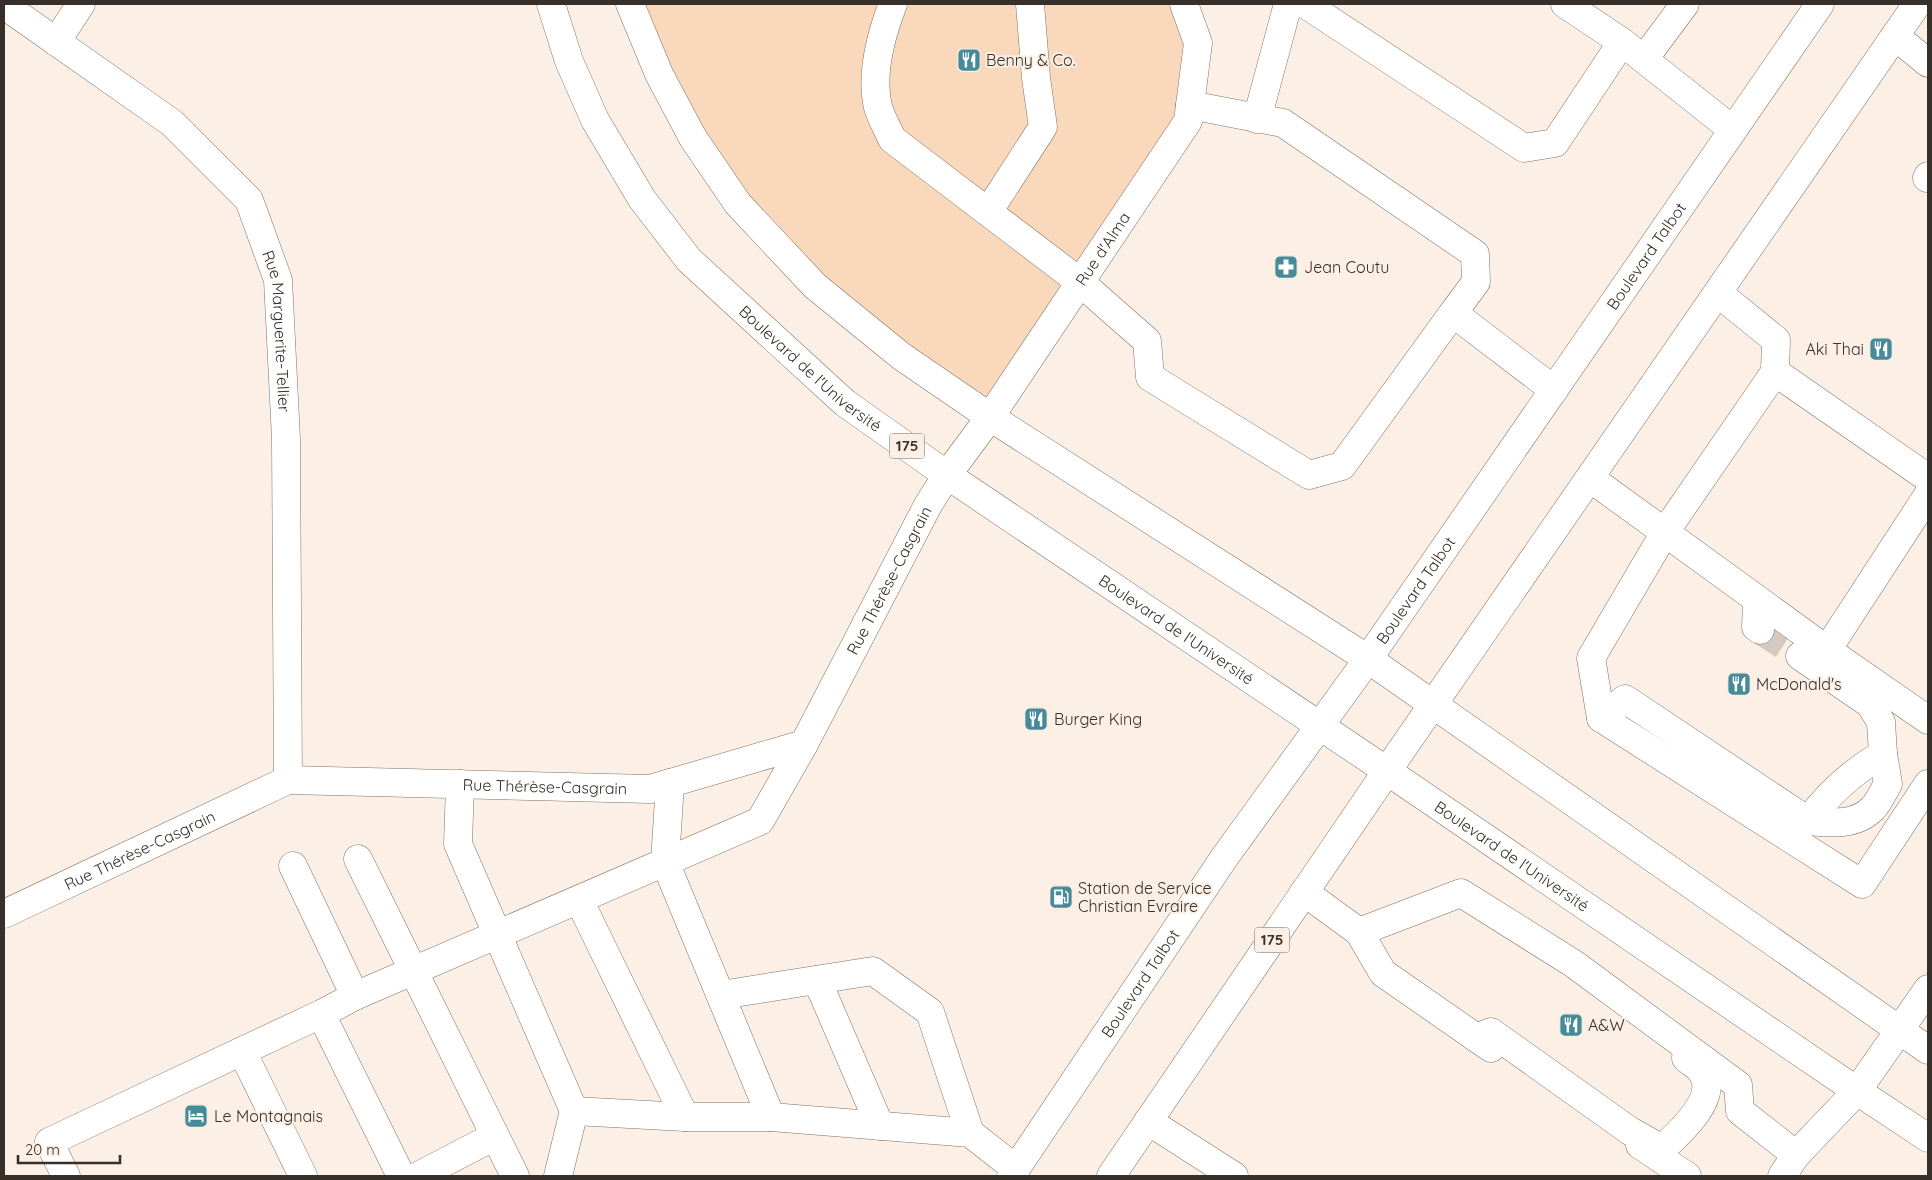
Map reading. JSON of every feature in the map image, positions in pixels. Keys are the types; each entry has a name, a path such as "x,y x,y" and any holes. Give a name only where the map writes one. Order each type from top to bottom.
{"main road":[{"path":"56,42 81,4"},
{"name":"Boulevard de l'Université","path":"551,4 569,61 595,120 642,199 689,260 845,403 947,475 1387,770 1928,1138"},
{"path":"630,4 659,74 693,138 738,204 815,286 901,356 990,417 1368,659 1928,1050"},
{"path":"893,4 883,31 876,74 878,107 892,139 1080,282 1147,341 1150,376 1310,475 1342,466 1476,282 1475,254 1283,123 1190,105"},
{"path":"988,212 1043,127 1036,78 1030,4"},
{"name":"Rue d'Alma","path":"947,475 990,417 1188,121 1198,43 1184,4"},
{"path":"1257,119 1288,4"},
{"path":"1305,4 1524,148 1555,143 1622,42"},
{"path":"1565,4 1622,42 1733,130"},
{"path":"1644,59 1685,4"},
{"name":"Boulevard Talbot","path":"1014,1173 1224,858 1368,659 1820,4"},
{"path":"1434,704 1917,4"},
{"name":"Rue Marguerite-Tellier","path":"4,6 172,123 249,200 278,280 286,440 288,780"},
{"path":"1895,36 1928,63"},
{"path":"1718,293 1776,340 1775,372 1665,532 1591,658 1601,718 1862,884 1928,784"},
{"path":"1453,313 1554,390"},
{"path":"1775,372 1928,478"},
{"name":"Rue Thérèse-Casgrain","path":"4,914 288,780 650,789 804,744 928,505 947,475"},
{"path":"1590,478 1826,650 1928,720"},
{"path":"1826,650 1928,495"},
{"path":"1758,600 1756,626 1760,630"},
{"path":"1601,718 1625,698 1808,821 1839,824 1857,819 1873,808 1888,784 1883,754 1881,722 1870,704 1800,656"},
{"name":"175","path":"1110,1176 1434,704"},
{"path":"66,1176 49,1142 322,1014 356,996 760,821 804,744"},
{"path":"1808,821 1826,797 1862,765 1883,754"},
{"path":"670,783 665,862 771,1117"},
{"path":"460,784 458,844 574,1111 558,1176"},
{"path":"358,859 515,1176"},
{"path":"293,866 356,996"},
{"path":"1304,892 1359,932 1383,974 1476,1038 1687,1176"},
{"path":"1359,932 1461,893 1574,964 1738,1085 1740,1111 1789,1166 1857,1091 1928,989"},
{"path":"579,900 685,1118"},
{"path":"1476,1038 1491,1032 1630,1131 1662,1149 1683,1130 1704,1102 1707,1085 1702,1071 1581,978 1574,964"},
{"path":"721,995 873,971 930,1012 970,1133 1014,1173"},
{"path":"817,980 880,1126"},
{"path":"322,1014 401,1176"},
{"path":"242,1051 303,1176"},
{"path":"574,1111 685,1118 771,1117 970,1133"},
{"path":"1148,1121 1234,1176"},
{"path":"418,1176 495,1136"}],"shaded area":[{"path":"630,4 1184,4 1188,121 990,417 738,204"}],"tunnel":[{"path":"1760,630 1800,656"}],"place":[{"name":"Benny & Co.","path":"969,60"},
{"name":"Jean Coutu","path":"1286,267"},
{"name":"Aki Thai","path":"1881,349"},
{"name":"McDonald's","path":"1739,684"},
{"name":"Burger King","path":"1036,719"},
{"name":"Station de Service Christian Evraire","path":"1061,897"},
{"name":"A&W","path":"1571,1025"},
{"name":"Le Montagnais","path":"196,1116"}]}
